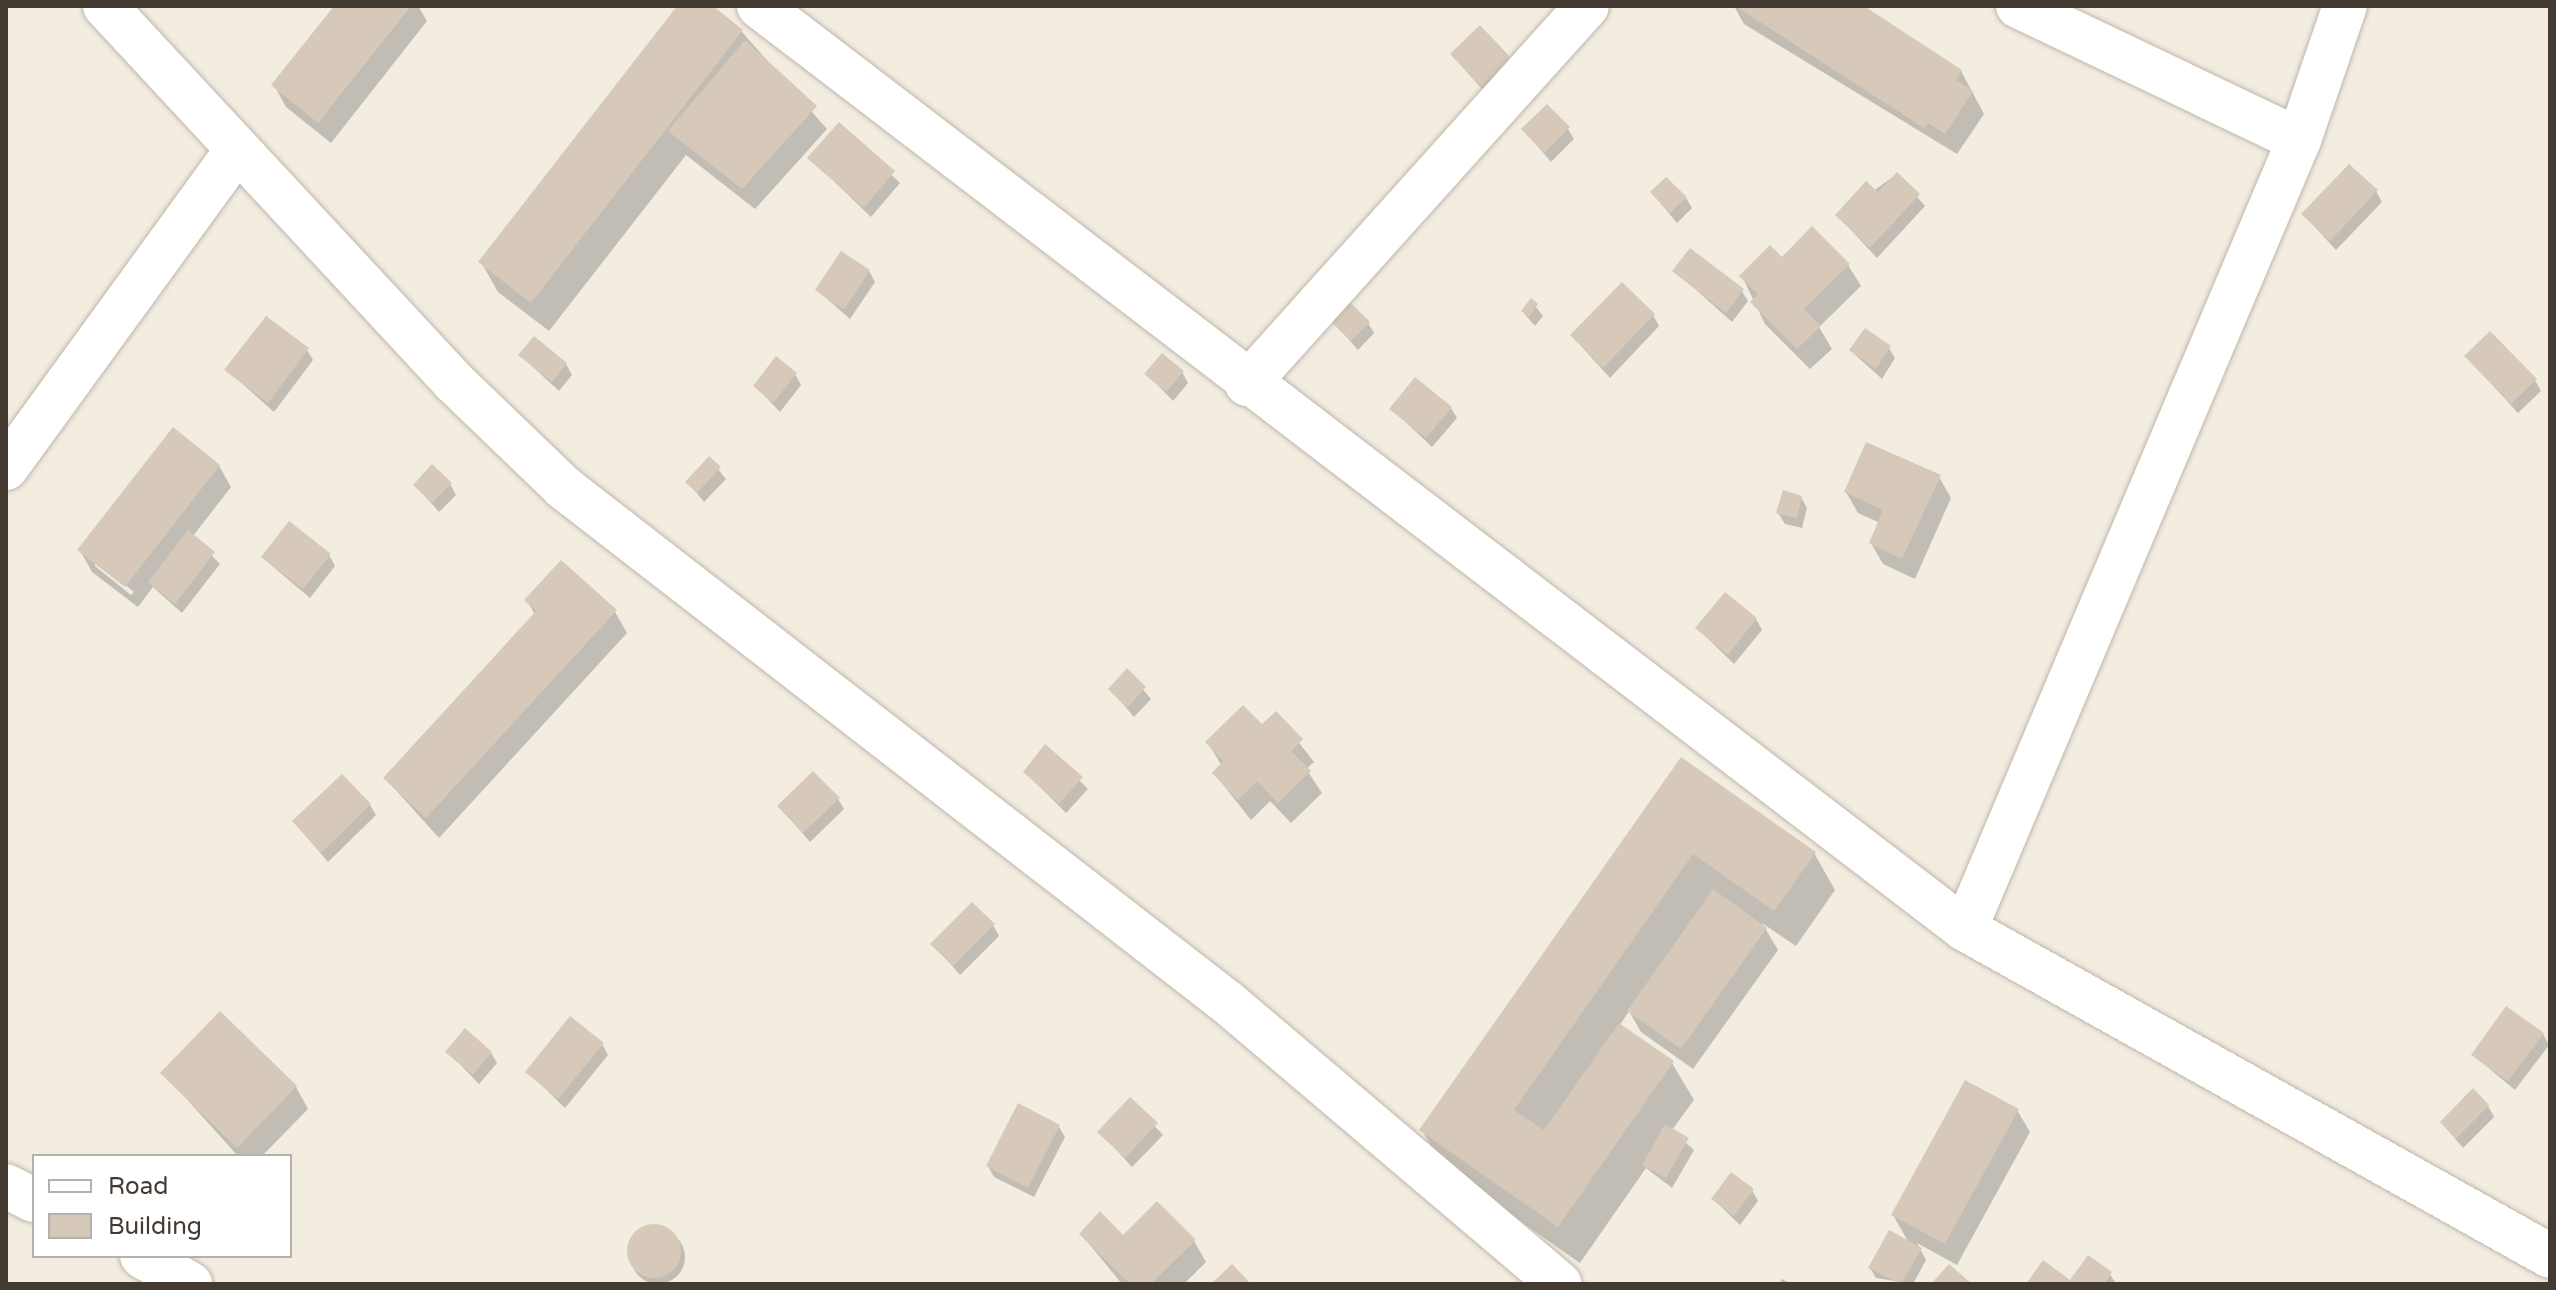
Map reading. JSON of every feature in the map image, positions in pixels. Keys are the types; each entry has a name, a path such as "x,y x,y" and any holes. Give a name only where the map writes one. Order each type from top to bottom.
{"street":[{"path":"105,6 563,487 1227,1002 1559,1284"},
{"path":"759,6 1247,384 1965,929 2550,1256"},
{"path":"1247,384 1587,6"},
{"path":"2018,6 2299,140"},
{"path":"1965,929 2299,140 2345,6"},
{"path":"6,468 238,149"},
{"path":"6,1186 32,1199"},
{"path":"145,1258 190,1284"}],"building":[{"path":"334,6 411,6 318,123 271,85"},
{"path":"677,6 713,6 743,30 531,303 478,262"},
{"path":"1735,6 1864,6 1962,70 1956,80 1973,91 1945,134 1928,123 1924,128"},
{"path":"1480,25 1511,58 1481,87 1450,54"},
{"path":"745,40 817,106 742,189 668,131"},
{"path":"1547,104 1570,127 1544,153 1521,129"},
{"path":"839,122 895,171 864,208 807,158"},
{"path":"2349,164 2378,190 2330,241 2301,214"},
{"path":"1897,172 1920,194 1870,248 1835,215 1866,181 1878,192"},
{"path":"1666,177 1687,197 1670,213 1650,192"},
{"path":"1812,226 1850,264 1804,309 1821,326 1797,349 1750,302 1758,294 1739,276 1770,245 1782,257"},
{"path":"1690,248 1744,289 1726,313 1672,271"},
{"path":"841,251 870,270 844,310 815,290"},
{"path":"1622,282 1655,314 1603,368 1570,335"},
{"path":"1531,298 1538,304 1529,317 1521,311"},
{"path":"1350,302 1370,322 1351,341 1331,322"},
{"path":"266,316 309,348 268,403 224,370"},
{"path":"1865,328 1891,346 1876,369 1849,350"},
{"path":"2490,331 2537,379 2511,404 2464,356"},
{"path":"534,336 567,363 552,382 518,355"},
{"path":"1162,353 1184,371 1166,392 1144,374"},
{"path":"776,356 797,373 773,403 753,386"},
{"path":"1415,377 1452,407 1426,438 1389,409"},
{"path":"173,427 220,465 125,587 77,550"},
{"path":"1866,442 1941,475 1902,559 1869,543 1883,510 1844,492"},
{"path":"709,456 721,467 697,493 685,482"},
{"path":"432,464 452,483 432,503 413,485"},
{"path":"1783,490 1802,496 1797,518 1776,513"},
{"path":"289,521 331,554 303,589 261,557"},
{"path":"188,530 215,552 175,604 148,582"},
{"path":"561,560 617,610 426,818 383,778 536,611 524,600"},
{"path":"1725,592 1757,618 1728,655 1695,628"},
{"path":"1127,668 1146,687 1127,708 1108,689"},
{"path":"1243,705 1262,724 1276,711 1303,739 1291,751 1311,771 1278,803 1257,781 1238,800 1212,773 1223,761 1205,742"},
{"path":"1045,744 1083,777 1059,804 1023,772"},
{"path":"1681,757 1816,852 1774,911 1693,854 1514,1110 1544,1130 1619,1023 1674,1061 1558,1227 1419,1130"},
{"path":"813,771 840,798 803,833 777,806"},
{"path":"342,774 371,804 321,853 292,821"},
{"path":"1713,889 1767,928 1681,1049 1627,1011"},
{"path":"972,902 995,924 953,966 930,944"},
{"path":"2506,1006 2544,1033 2508,1081 2471,1055"},
{"path":"220,1011 297,1086 237,1148 160,1073"},
{"path":"570,1016 604,1043 558,1099 525,1072"},
{"path":"465,1028 492,1052 473,1075 445,1052"},
{"path":"1965,1080 2019,1109 1945,1244 1891,1215"},
{"path":"2473,1088 2489,1105 2456,1139 2440,1122"},
{"path":"1130,1097 1158,1123 1125,1158 1097,1132"},
{"path":"1018,1103 1060,1125 1028,1188 986,1166"},
{"path":"1665,1124 1689,1138 1666,1178 1642,1165"},
{"path":"1731,1172 1754,1189 1734,1216 1711,1199"},
{"path":"1157,1201 1196,1240 1151,1284 1130,1284 1079,1234 1100,1211 1123,1235"},
{"path":"654,1224 673,1232 681,1251 673,1270 654,1278 635,1270 627,1251 635,1232"},
{"path":"1889,1230 1922,1248 1901,1284 1868,1268"},
{"path":"2088,1255 2112,1272 2104,1284 2026,1284 2043,1260 2070,1280"},
{"path":"1232,1264 1251,1284 1211,1284"},
{"path":"1949,1264 1972,1284 1931,1284"}]}
